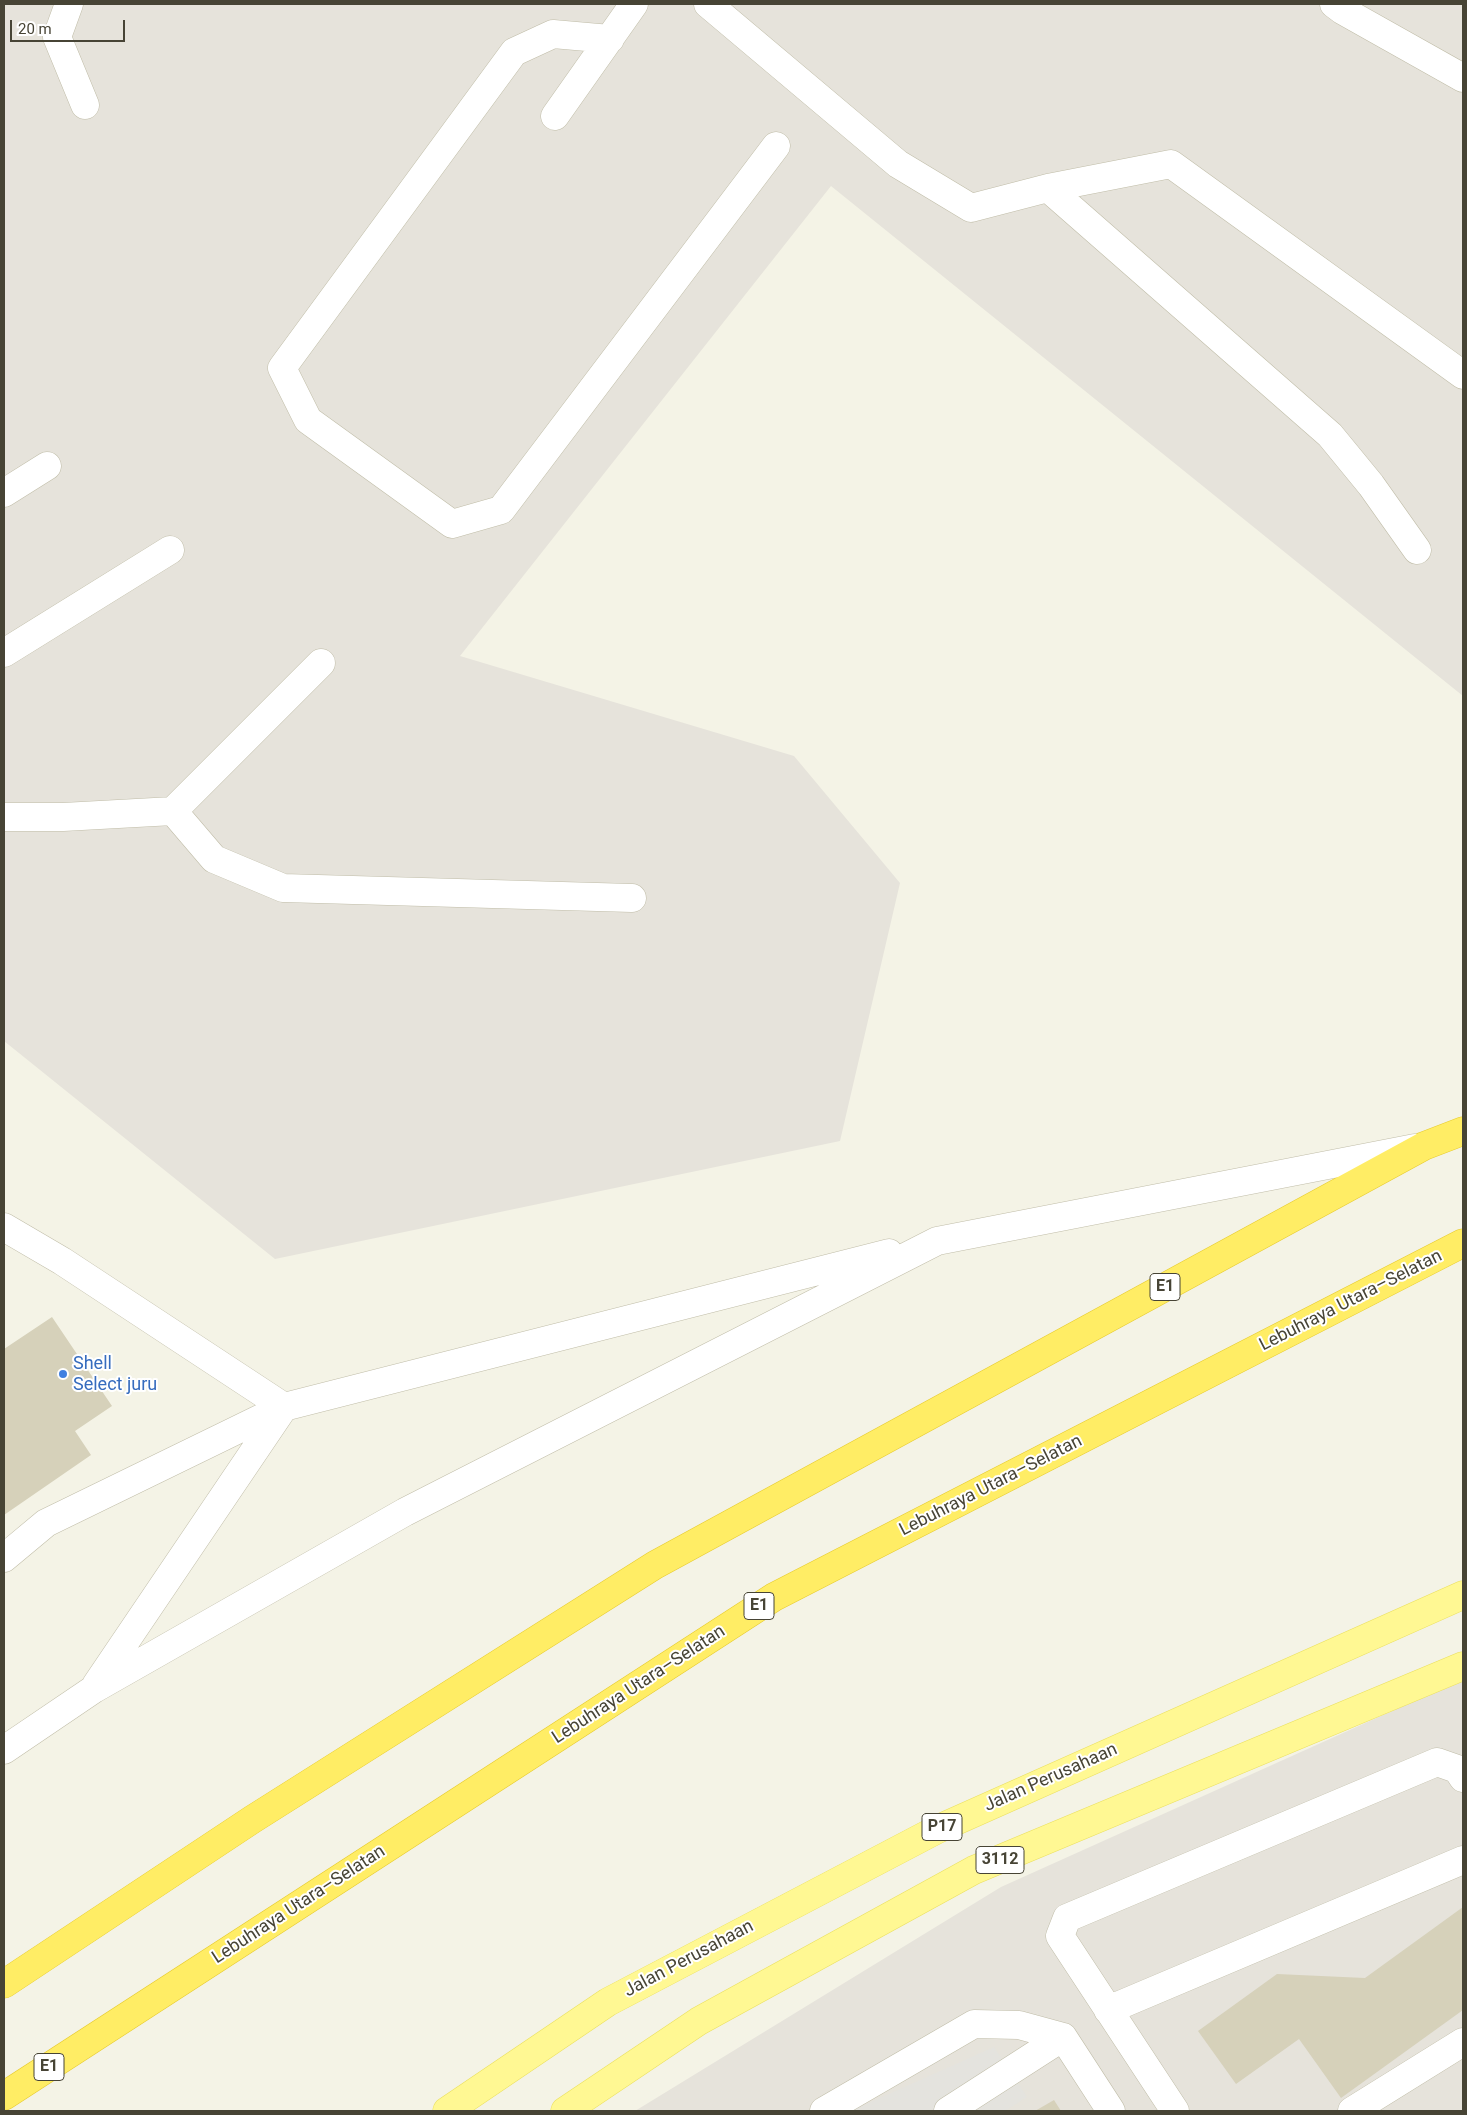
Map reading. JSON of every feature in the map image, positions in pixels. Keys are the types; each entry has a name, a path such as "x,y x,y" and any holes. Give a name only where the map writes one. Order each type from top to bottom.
{"highway":[{"name":"E1","path":"4,1984 253,1819 655,1565 1424,1146 1463,1130"},
{"name":"Lebuhraya Utara–Selatan","path":"4,2096 774,1597 1463,1243"},
{"path":"14,2111 94,2038"}],"main road":[{"name":"Jalan Perusahaan","path":"447,2111 608,2002 938,1829 1463,1595"},
{"name":"3112","path":"565,2111 699,2021 974,1870 1463,1666"}],"street":[{"path":"68,4 57,37 85,105"},
{"path":"555,116 634,4"},
{"path":"708,4 898,164 970,208 1048,188 1171,164 1463,376"},
{"path":"1334,4 1463,78"},
{"path":"610,39 553,34 514,52 282,368 308,420 452,524 501,510 776,146"},
{"path":"1048,188 1330,435 1371,485 1417,550"},
{"path":"4,493 47,466"},
{"path":"4,653 170,550"},
{"path":"4,817 63,817 172,811 321,664"},
{"path":"172,811 214,859 283,888 632,898"},
{"path":"4,1558 46,1523 284,1407 937,1241 1424,1146"},
{"path":"4,1227 62,1261 284,1407"},
{"path":"4,1750 94,1689 405,1512 937,1241"},
{"path":"94,1689 284,1407"},
{"path":"1174,2111 1060,1936 1067,1918 1437,1762 1457,1769 1463,1778"},
{"path":"1108,2010 1463,1860"},
{"path":"824,2111 974,2024 1018,2026 1063,2036 1111,2111"},
{"path":"948,2111 1063,2036"},
{"path":"1352,2111 1463,2042"}],"shaded area":[{"path":"4,4 1463,4 1463,696 831,186 460,656 794,756 900,883 840,1141 275,1259 4,1041"},
{"path":"1463,1679 1463,2111 635,2111 1001,1887"},
{"path":"994,2047 1027,2097 1005,2111 851,2111"}],"building":[{"path":"52,1317 112,1406 75,1431 91,1455 4,1515 4,1349"},
{"path":"1463,1907 1463,2010 1341,2098 1299,2039 1236,2084 1198,2031 1277,1974 1365,1978"},
{"path":"1054,2100 1061,2111 1035,2111"}],"place":[{"name":"Shell Select juru","path":"63,1374"}]}
